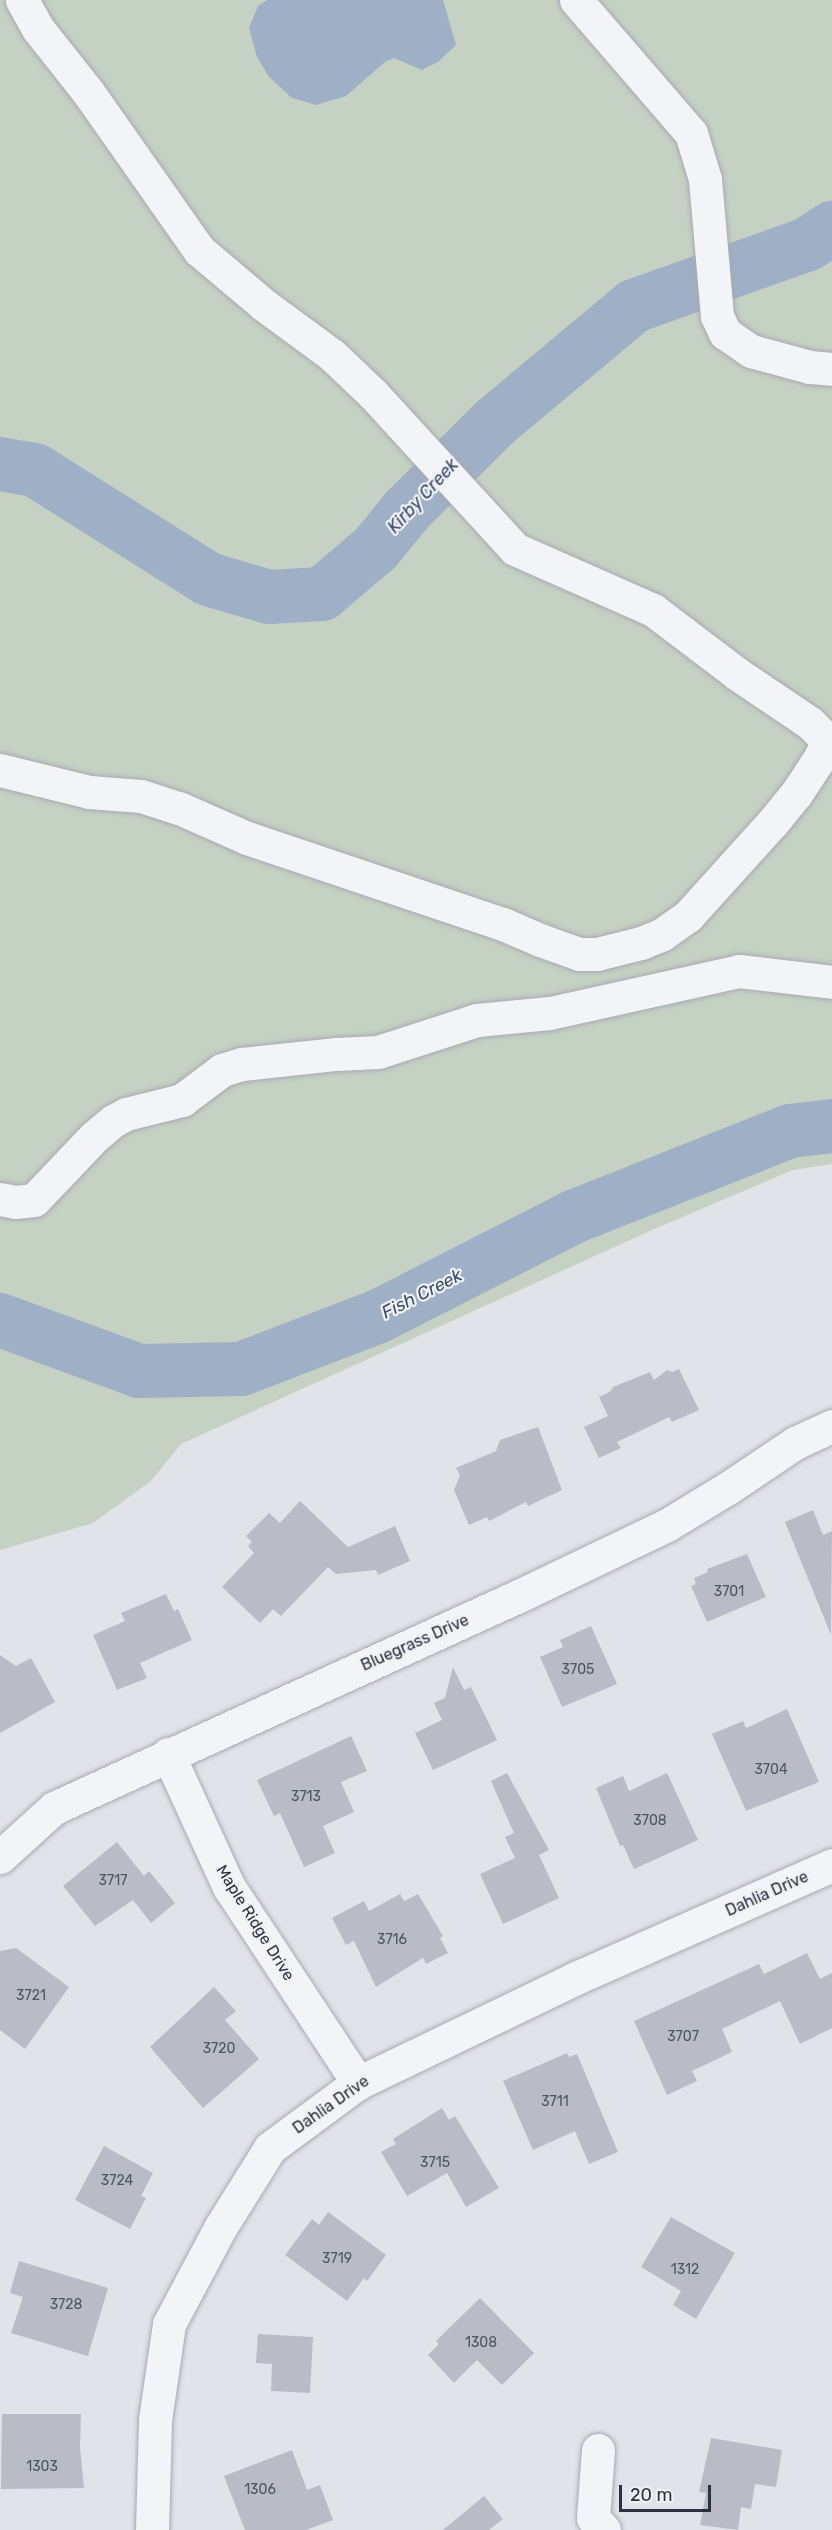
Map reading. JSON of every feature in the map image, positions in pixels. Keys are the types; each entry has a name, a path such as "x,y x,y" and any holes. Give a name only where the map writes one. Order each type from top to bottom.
{"street":[{"path":"0,770 89,792 141,796 170,805 247,838 503,924 579,954 618,951 661,935 688,916 773,822 821,756 825,745 824,737 810,723 736,674 654,610 514,549 374,394 332,355 264,305 199,250 88,92 38,28 22,0"},
{"path":"576,0 691,133 705,179 717,316 725,333 751,351 810,367 832,369"},
{"path":"0,1199 15,1202 34,1200 94,1137 113,1121 126,1114 182,1100 222,1070 242,1064 336,1054 378,1053 477,1020 550,1013 739,971 832,982"},
{"name":"Bluegrass Drive","path":"0,1857 54,1808 523,1594 667,1525 795,1443 832,1426"},
{"name":"Maple Ridge Drive","path":"168,1755 229,1887 358,2083"},
{"name":"Dahlia Drive","path":"152,2530 155,2420 169,2324 220,2228 270,2148 358,2083 576,1978 832,1865"},
{"path":"598,2451 593,2518 604,2530"}],"green space":[{"path":"0,0 832,0 832,1164 793,1170 652,1230 181,1444 151,1481 93,1523 0,1550"}],"water":[{"path":"267,0 443,0 456,45 438,62 422,70 394,58 386,61 346,96 316,105 292,98 269,77 257,57 249,28 258,6"}],"building":[{"path":"679,1369 699,1410 672,1422 669,1417 617,1442 621,1448 599,1458 584,1427 608,1416 599,1397 611,1391 613,1387 650,1372 654,1380 667,1370 672,1372"},
{"path":"538,1427 562,1490 528,1506 526,1502 489,1521 487,1517 469,1525 454,1490 460,1475 456,1468 496,1451 500,1440"},
{"path":"300,1501 348,1547 395,1526 410,1561 378,1575 376,1570 336,1574 328,1567 281,1616 273,1609 260,1623 222,1587 254,1553 248,1546 252,1542 246,1536 269,1513 280,1523"},
{"path":"813,1510 823,1535 832,1531 831,1635 785,1522"},
{"path":"747,1554 766,1597 707,1622 691,1586 696,1584 694,1578 708,1572 707,1569"},
{"path":"166,1594 174,1611 178,1609 192,1640 140,1663 147,1678 117,1690 93,1635 125,1621 121,1613"},
{"path":"591,1626 617,1684 562,1707 540,1657 563,1647 560,1640"},
{"path":"0,1655 16,1666 31,1658 55,1702 0,1733"},
{"path":"453,1667 464,1690 471,1687 497,1740 433,1770 415,1733 442,1720 434,1703 445,1698"},
{"path":"787,1709 819,1782 746,1811 712,1734 743,1721 746,1728"},
{"path":"351,1736 367,1771 341,1782 354,1812 323,1826 335,1853 304,1867 280,1813 274,1816 257,1780"},
{"path":"507,1773 549,1850 539,1855 559,1898 503,1924 480,1874 515,1858 505,1837 514,1833 491,1781"},
{"path":"667,1773 698,1840 634,1869 623,1845 620,1846 596,1788 623,1776 629,1791"},
{"path":"117,1842 144,1876 149,1871 175,1903 151,1923 133,1900 95,1926 63,1886"},
{"path":"400,1894 404,1901 418,1894 443,1936 440,1938 448,1953 426,1964 423,1958 376,1987 354,1941 346,1945 332,1918 364,1901 369,1911"},
{"path":"16,1948 69,1987 25,2049 0,2030 0,1951"},
{"path":"807,1953 820,1979 832,1973 832,2028 800,2044 780,2001 722,2029 732,2052 692,2071 697,2081 667,2095 634,2021 759,1964 764,1974"},
{"path":"214,1987 236,2011 225,2020 259,2059 203,2108 150,2047"},
{"path":"567,2053 569,2057 577,2054 618,2152 589,2164 575,2131 533,2150 503,2081"},
{"path":"442,2108 449,2120 455,2116 499,2188 466,2207 447,2173 407,2196 381,2152 396,2144 393,2139"},
{"path":"104,2146 153,2173 141,2196 146,2198 130,2229 75,2200"},
{"path":"328,2212 386,2255 367,2281 364,2278 347,2301 285,2255 312,2219 319,2225"},
{"path":"671,2217 735,2253 696,2319 673,2305 681,2291 641,2267"},
{"path":"19,2261 108,2288 88,2356 11,2333 23,2297 10,2293"},
{"path":"480,2298 534,2353 502,2385 477,2360 454,2383 428,2355 439,2344 436,2341"},
{"path":"258,2334 313,2337 310,2393 271,2391 272,2364 256,2363"},
{"path":"2,2414 81,2414 80,2447 84,2488 1,2489"},
{"path":"711,2438 782,2450 776,2487 755,2484 751,2509 741,2507 738,2530 700,2525 706,2493 699,2492"},
{"path":"292,2450 307,2490 320,2485 333,2520 306,2530 245,2530 224,2476"},
{"path":"484,2496 503,2519 489,2530 443,2530"}],"waterway":[{"name":"Kirby Creek","path":"0,464 35,470 208,579 269,597 322,594 376,548 406,511 494,423 634,306 808,244 832,228"},
{"name":"Fish Creek","path":"0,1320 139,1371 241,1369 379,1316 573,1217 790,1131 832,1126"}]}
